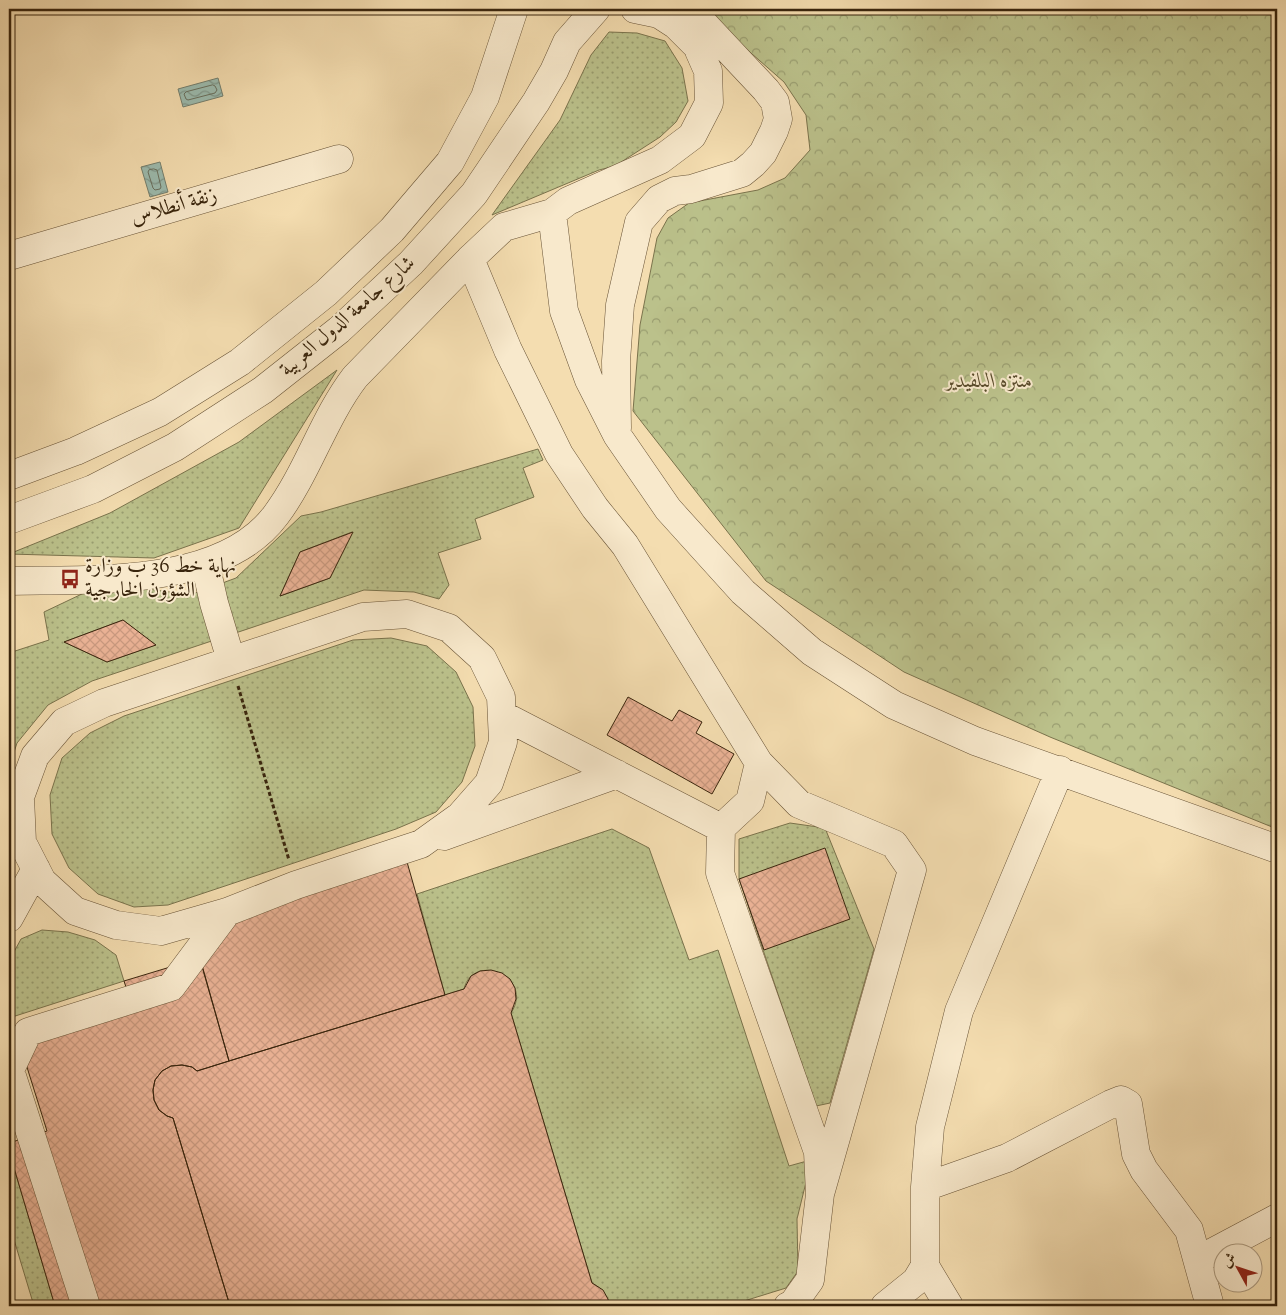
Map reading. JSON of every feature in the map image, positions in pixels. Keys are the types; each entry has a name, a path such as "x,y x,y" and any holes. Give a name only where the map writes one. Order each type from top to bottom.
{"street":[{"name":"شارع جامعة الدول العربية","path":"9,476 76,451 160,412 240,362 326,293 392,230 450,162 484,97 514,9"},
{"name":"شارع جامعة الدول العربية","path":"9,520 93,489 175,447 263,390 339,330 411,263 474,194 540,94 568,42 596,9"},
{"path":"9,581 158,574 205,563 236,551 260,533 276,515 288,497 342,394 355,376 504,226 552,213 568,201 660,160 692,136 709,103 708,71 697,46 676,25 659,14 635,9"},
{"path":"617,435 616,361 620,305 639,222 659,199 675,191 691,189 742,173 763,153 778,118 775,102 766,90 690,9"},
{"name":"زنقة أنطلاس","path":"9,256 339,159"},
{"path":"552,213 564,311 589,380 617,435 668,509 743,592 812,652 894,705 974,741 1060,770 1277,849"},
{"path":"470,259 508,350 559,454 595,508 625,545 760,763 799,804 894,844 912,870 820,1194 810,1280 792,1305 788,1306"},
{"path":"205,563 214,603 231,660"},
{"path":"421,844 460,816 489,783 504,742 501,698 482,658 449,628 407,614 363,617 104,703 64,722 35,756 20,798 22,842 42,881 74,911 116,925 161,931 227,912 296,886 421,844 617,774"},
{"path":"502,715 721,828"},
{"path":"760,763 750,801 721,828 720,873 818,1152 820,1194"},
{"path":"886,1306 916,1281 925,1266 926,1187 930,1127 959,1011 1060,770"},
{"path":"9,918 36,869"},
{"path":"86,1306 10,1070 28,1032 171,987 227,912"},
{"path":"926,1187 1007,1158 1121,1100 1128,1104 1136,1154 1144,1170 1189,1230 1210,1306"},
{"path":"1198,1260 1277,1218"},
{"path":"925,1266 949,1306"}],"path":[{"path":"231,660 296,886"}],"green space":[{"name":"منتزه البلفيدير","path":"706,9 1277,9 1277,829 1050,737 904,672 766,581 633,411 640,325 657,238 668,218 689,203 758,190 785,178 810,150 806,115 784,82 719,25"},
{"path":"609,32 637,33 665,41 682,68 688,101 676,122 660,137 615,166 599,170 492,215 560,120 591,55"},
{"path":"337,370 239,528 154,558 9,554 110,513 239,442"},
{"path":"538,449 543,460 523,468 534,497 475,519 481,539 438,553 449,585 439,599 414,592 364,590 92,681 48,705 17,743 9,768 9,653 49,640 44,612 105,583 190,595 236,578 301,516 321,512","holes":["352,532 330,578 280,596 300,552","123,620 155,645 107,662 64,642"]},
{"path":"391,638 427,646 456,672 473,707 475,746 462,782 436,812 396,829 168,905 134,907 98,894 69,868 52,834 50,795 62,758 90,733 124,716 353,640"},
{"path":"790,823 825,828 874,949 830,1103 816,1106 739,879 739,839"},
{"path":"612,829 649,848 689,960 718,950 789,1166 807,1161 808,1174 797,1219 798,1271 786,1288 728,1306 609,1306 604,1292 592,1283 511,1013 516,1000 515,989 509,980 500,973 489,970 479,972 470,978 464,989 445,995 417,894"},
{"path":"42,930 68,932 95,940 116,955 124,981 9,1018 9,961 21,939"},
{"path":"9,1151 55,1306 34,1306 9,1223"}],"water":[{"path":"218,78 223,96 183,107 178,89"},
{"path":"160,162 168,192 150,197 141,167"}],"building":[{"path":"353,532 330,578 280,596 300,552"},
{"path":"123,620 156,645 107,662 64,642"},
{"path":"628,697 672,721 679,710 702,722 696,733 734,754 712,794 607,735"},
{"path":"825,848 850,919 764,950 739,879"},
{"path":"407,862 445,995 229,1061 191,928"},
{"path":"200,958 229,1061 197,1071 192,1067 182,1065 171,1066 162,1071 155,1080 153,1090 154,1100 159,1110 173,1118 230,1306 55,1306 9,1151 9,1143 47,1131 26,1064 39,1038 133,1009 124,981"},
{"path":"491,970 502,973 510,979 515,988 516,999 511,1013 592,1283 603,1290 608,1299 609,1306 230,1306 173,1118 159,1110 154,1100 155,1080 162,1071 171,1066 182,1065 192,1067 197,1071 464,989 471,976 480,971"}],"place":[{"name":"نهاية خط 36 ب وزارة الشؤون الخارجية","path":"70,579"}]}
